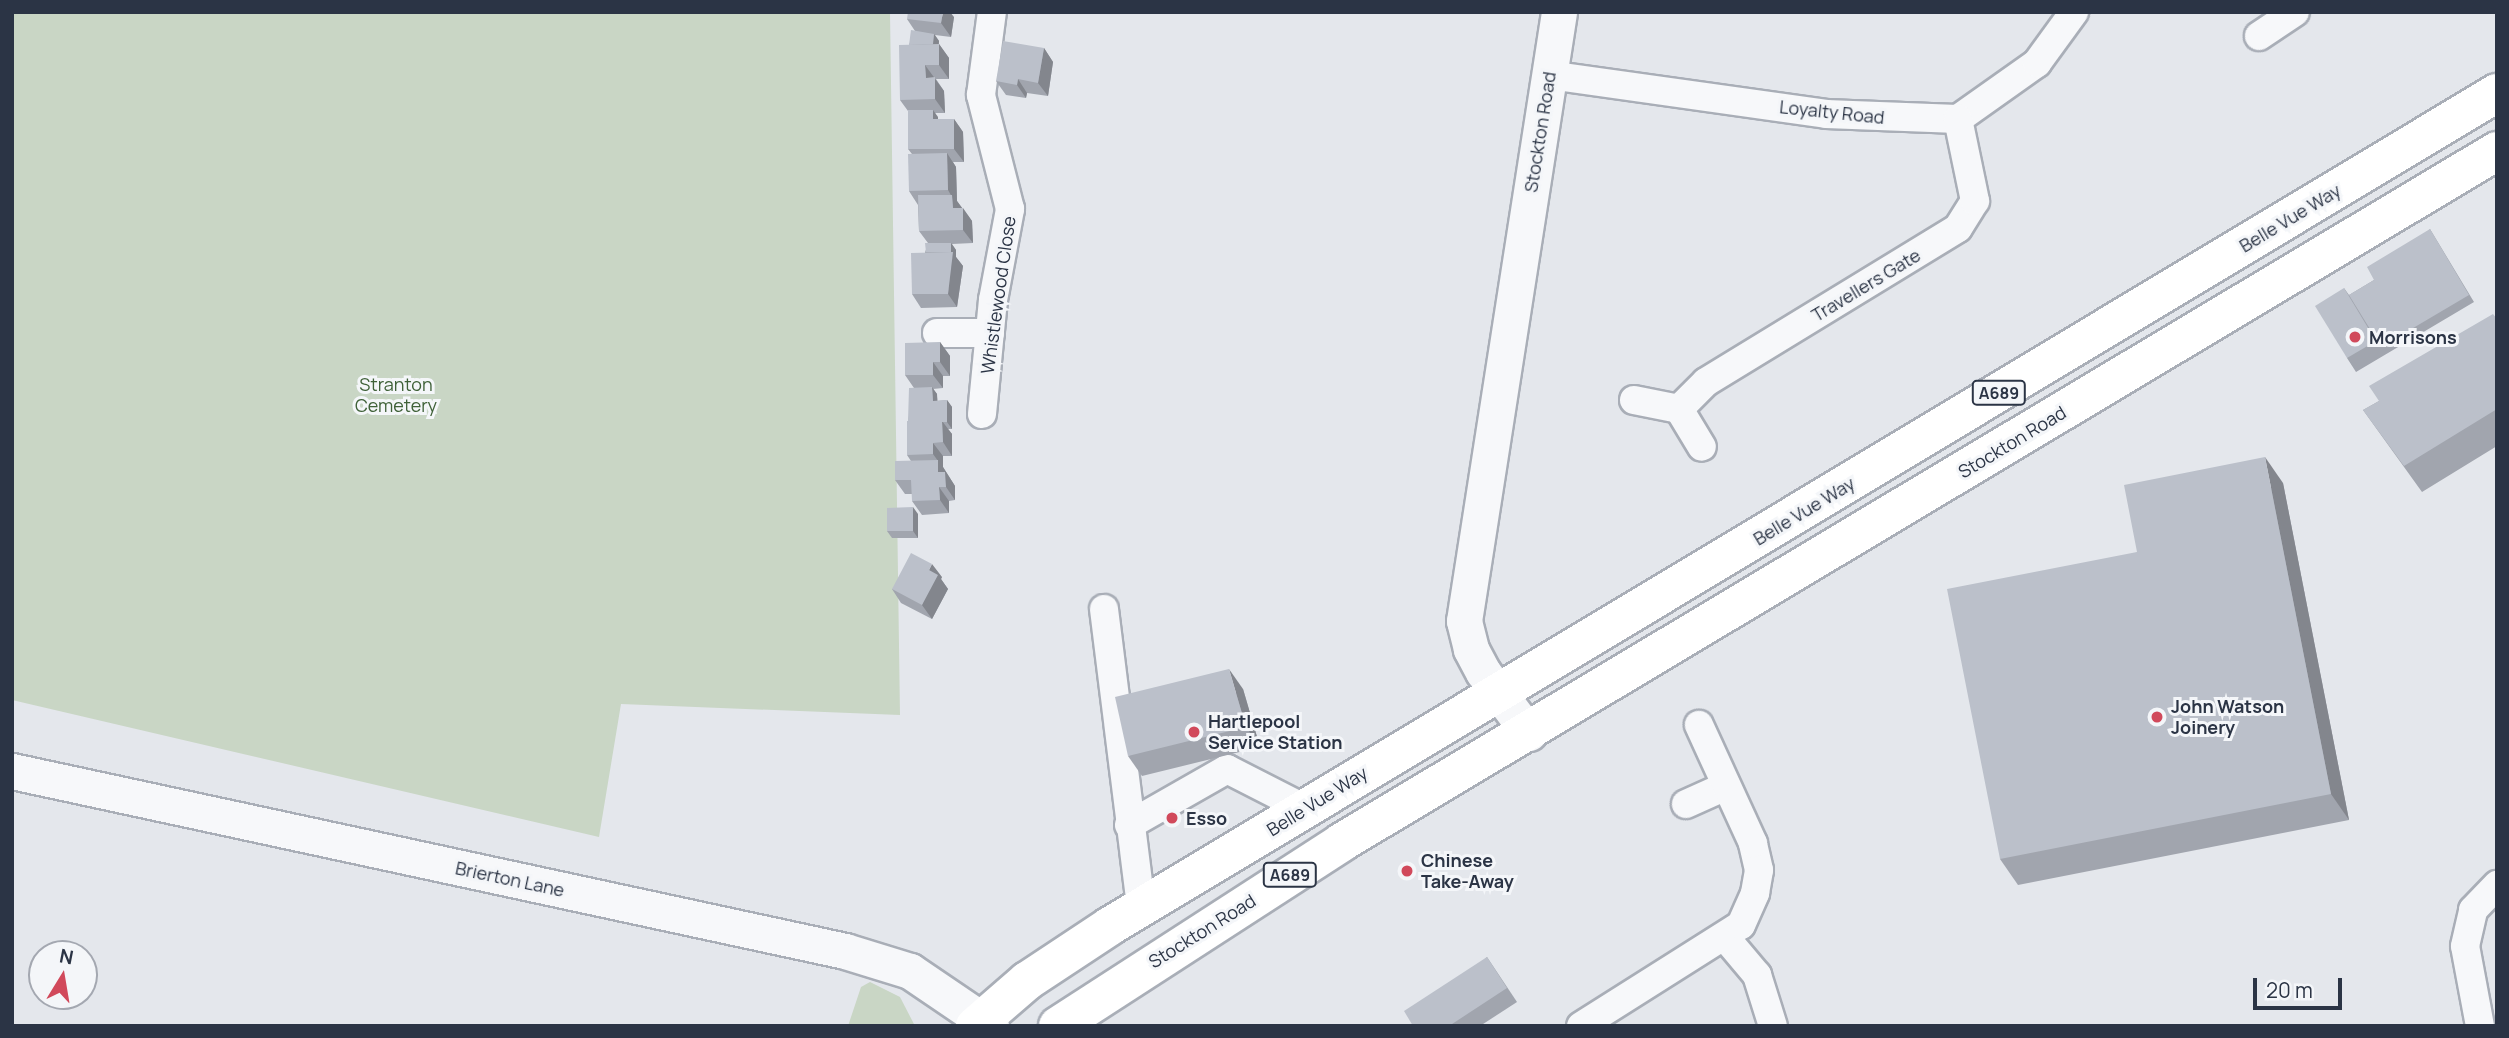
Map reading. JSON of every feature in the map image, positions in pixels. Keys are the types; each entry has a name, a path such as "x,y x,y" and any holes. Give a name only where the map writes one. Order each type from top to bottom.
{"highway":[{"name":"Belle Vue Way","path":"1126,917 2497,93"},
{"name":"Stockton Road","path":"1058,1026 1342,842 1529,733 2497,151"},
{"name":"A689","path":"982,1023 1027,981 1126,917"}],"street":[{"name":"Whistlewood Close","path":"982,414 990,333 1010,209 981,95 992,12"},
{"name":"Stockton Road","path":"1529,733 1471,649 1464,621 1559,12"},
{"path":"1958,118 2037,63 2074,12"},
{"path":"2259,36 2294,12"},
{"name":"Loyalty Road","path":"1549,75 1826,114 1958,118"},
{"name":"Travellers Gate","path":"1679,409 1706,382 1958,228 1975,201 1958,118"},
{"path":"937,333 990,333"},
{"path":"1634,400 1679,409 1702,447"},
{"path":"1104,609 1129,825 1126,917"},
{"path":"1581,1026 1741,925 1755,892 1759,870 1753,843 1699,725"},
{"path":"1129,825 1227,769 1305,809"},
{"name":"Brierton Lane","path":"12,771 845,951 910,971 982,1023"},
{"path":"1686,804 1726,786"},
{"path":"2480,1026 2465,946 2473,910 2497,885"},
{"path":"1725,937 1757,975 1773,1026"}],"green space":[{"name":"Stranton Cemetery","path":"12,12 890,12 900,715 621,704 599,837 12,700"},
{"path":"870,982 900,997 915,1026 848,1026 861,987"}],"building":[{"path":"908,12 943,12 941,23 907,19"},
{"path":"911,30 934,34 933,44 909,45"},
{"path":"1003,41 1044,48 1038,83 1018,79 1017,85 996,81"},
{"path":"939,44 939,65 925,65 926,78 935,77 935,99 900,100 899,45"},
{"path":"908,110 933,110 933,119 908,119"},
{"path":"908,119 954,119 954,149 908,149"},
{"path":"947,153 948,190 909,191 908,154"},
{"path":"918,195 952,195 953,208 963,208 963,230 919,231"},
{"path":"2430,229 2469,295 2381,347 2349,295 2374,280 2367,267"},
{"path":"925,243 951,243 951,252 926,252"},
{"path":"953,252 948,294 912,294 911,253"},
{"name":"Morrisons","path":"2344,288 2376,341 2347,358 2315,306"},
{"path":"2493,314 2497,319 2497,409 2404,466 2363,410 2379,401 2369,386"},
{"path":"940,342 940,362 933,362 933,375 905,375 905,343"},
{"path":"932,387 933,401 947,400 947,422 908,421 909,388"},
{"path":"907,421 942,421 943,442 933,443 933,454 907,455"},
{"name":"John Watson Joinery","path":"2265,457 2331,794 2000,859 1947,589 2137,552 2124,485"},
{"path":"938,460 938,472 945,472 946,487 939,487 940,500 912,501 911,480 895,480 895,461"},
{"path":"913,507 913,531 887,531 887,508"},
{"path":"911,553 932,564 929,570 938,575 922,605 892,589"},
{"path":"1229,669 1246,727 1128,756 1115,697"},
{"path":"1487,957 1507,988 1449,1026 1413,1026 1404,1011"}],"place":[{"name":"Morrisons","path":"2355,337"},
{"name":"John Watson Joinery","path":"2157,717"},
{"name":"Hartlepool Service Station","path":"1194,732"},
{"name":"Esso","path":"1172,818"},
{"name":"Chinese Take-Away","path":"1407,871"}]}
